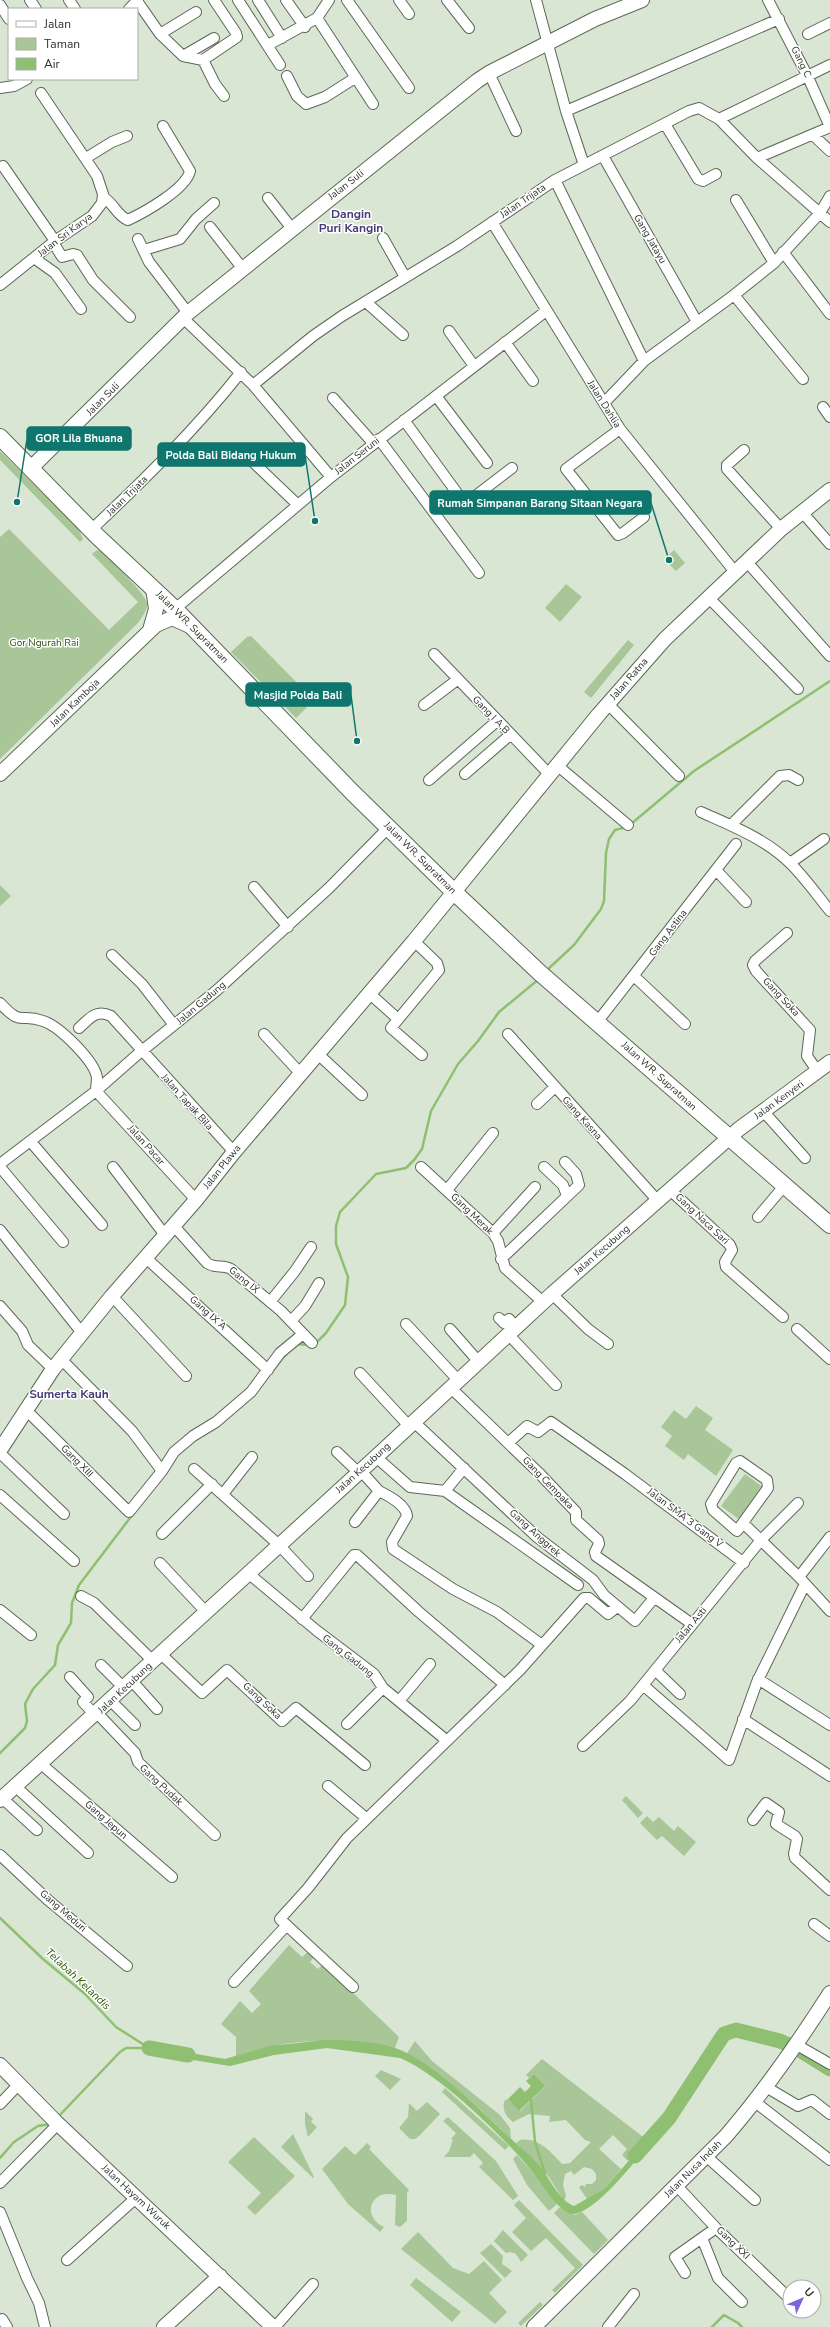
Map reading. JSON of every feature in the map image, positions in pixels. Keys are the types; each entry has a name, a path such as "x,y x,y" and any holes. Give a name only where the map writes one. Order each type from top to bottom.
{"main road":[{"name":"Jalan WR. Supratman","path":"0,437 91,530 175,609 453,892 540,973 598,1022 729,1139 830,1225"}],"street":[{"path":"130,8 138,1 160,34 183,56 203,60 237,37 214,0"},
{"path":"238,0 280,65"},
{"path":"258,0 282,38"},
{"path":"286,0 305,27"},
{"path":"268,45 305,27 317,18 329,0"},
{"path":"347,0 409,88"},
{"path":"399,0 409,14"},
{"path":"447,0 469,28"},
{"path":"536,0 566,111 584,165"},
{"name":"Jalan Suli","path":"31,468 186,316 293,230 324,203 489,73 595,19 642,0"},
{"name":"Gang C","path":"768,0 808,77 830,127"},
{"path":"0,5 8,17"},
{"path":"160,34 196,12"},
{"path":"317,18 373,104"},
{"path":"566,111 779,19"},
{"path":"808,34 830,23"},
{"path":"183,56 214,38"},
{"path":"203,60 215,84 224,96"},
{"path":"830,66 720,118 758,158 830,222"},
{"path":"489,73 516,131"},
{"path":"287,76 297,96 306,104 325,97 355,78"},
{"path":"1,87 14,86 25,80"},
{"path":"41,93 86,158 102,186 103,198 110,201 124,218 128,220 180,187 189,177 190,171 186,162 163,126"},
{"name":"Jalan Trijata","path":"253,385 313,336 555,180 699,108 720,118"},
{"path":"665,124 698,179 703,181 716,174"},
{"path":"758,158 830,127"},
{"path":"813,135 830,151"},
{"path":"86,158 112,142 127,136"},
{"name":"Gang Jatayu","path":"603,156 697,322"},
{"path":"3,166 54,242 62,257 73,254 77,255 93,280 130,317"},
{"path":"555,180 644,361"},
{"path":"604,403 644,361 734,295 774,262 820,213 830,196"},
{"name":"Jalan Sri Karya","path":"0,285 54,242 92,216 102,203 103,198"},
{"path":"268,198 293,230"},
{"path":"736,200 774,262"},
{"path":"144,250 180,239 196,219 214,203"},
{"name":"Jalan Dahlia","path":"492,222 620,428 736,572"},
{"path":"210,228 243,269"},
{"path":"383,238 406,277"},
{"path":"138,239 150,262 186,316 253,385 331,477"},
{"path":"783,252 830,314"},
{"path":"34,258 55,273 81,309"},
{"path":"734,295 803,379"},
{"path":"366,302 403,335"},
{"name":"Jalan Seruni","path":"175,609 297,504 376,441 546,311"},
{"path":"449,331 474,366"},
{"path":"505,342 533,381"},
{"name":"Jalan Trijata","path":"91,530 153,472 208,411 240,372"},
{"path":"436,396 487,463"},
{"path":"333,398 376,441 479,573"},
{"path":"823,407 830,417"},
{"path":"404,420 465,504 512,468"},
{"path":"620,428 566,469 618,535 623,534 644,517"},
{"path":"744,450 727,465 727,469 781,529"},
{"path":"253,462 297,504"},
{"name":"Jalan Ratna","path":"453,892 608,704 654,651 781,529 830,490"},
{"path":"802,512 830,544"},
{"path":"747,562 830,656"},
{"path":"150,630 156,609 153,588"},
{"path":"709,598 798,689"},
{"name":"Jalan Kamboja","path":"0,774 161,621 172,618 191,627"},
{"name":"Gang I A,B","path":"434,654 510,735 628,825"},
{"path":"424,705 457,680"},
{"path":"608,704 679,776"},
{"path":"429,780 497,721"},
{"path":"465,774 510,735"},
{"path":"731,825 780,776 789,775 798,780"},
{"path":"701,812 731,825 765,844 790,863 830,911"},
{"name":"Jalan Gadung","path":"0,1164 31,1142 96,1091 142,1050 216,991 288,927 389,827"},
{"path":"790,863 824,839"},
{"name":"Gang Astina","path":"598,1022 635,977 736,844"},
{"path":"716,870 746,902"},
{"path":"254,887 288,927"},
{"name":"Jalan Plawa","path":"0,1451 57,1364 82,1333 414,941 453,892"},
{"name":"Gang Soka","path":"788,933 755,961 753,965 756,971 809,1028 811,1032 807,1044 807,1056 818,1072"},
{"path":"414,941 437,963 439,970 390,1028 422,1055"},
{"path":"112,955 142,984 174,1025"},
{"path":"635,977 685,1024"},
{"path":"369,993 398,1019"},
{"path":"0,1003 13,1017 20,1019 42,1020 59,1029 92,1067 97,1078 96,1091"},
{"name":"Jalan Tapak Bila","path":"79,1028 95,1014 104,1013 111,1016 142,1050 161,1074 234,1152"},
{"path":"264,1034 302,1074"},
{"name":"Gang Kasna","path":"508,1034 658,1201"},
{"path":"318,1054 362,1095"},
{"name":"Jalan Kenyeri","path":"729,1139 830,1062"},
{"path":"537,1104 555,1087"},
{"name":"Jalan Pacar","path":"96,1091 196,1200"},
{"path":"764,1112 805,1158"},
{"path":"447,1190 493,1133"},
{"name":"Jalan Kecubung","path":"1,1799 128,1685 547,1298 729,1139"},
{"path":"31,1142 102,1225"},
{"path":"501,1259 579,1184 576,1174 565,1162"},
{"path":"0,1167 63,1242"},
{"name":"Gang IX","path":"113,1167 169,1230 208,1264 229,1268 270,1302 312,1343"},
{"name":"Gang Merak","path":"421,1167 493,1233 498,1241 501,1259 508,1272 547,1298 608,1344"},
{"path":"544,1167 563,1185 567,1196"},
{"path":"758,1217 784,1186"},
{"path":"493,1233 535,1187"},
{"name":"Gang Naca Sari","path":"670,1190 730,1245 732,1250 725,1262 726,1267 783,1317"},
{"path":"0,1230 82,1333"},
{"path":"270,1302 295,1271 311,1247"},
{"name":"Gang IX A","path":"146,1258 268,1370"},
{"path":"291,1321 305,1306 319,1283"},
{"path":"112,1296 186,1376"},
{"path":"0,1306 22,1331 28,1345 57,1364 132,1431 162,1471 174,1452 193,1436 216,1422 245,1397 280,1353 303,1334"},
{"path":"500,1318 504,1323 509,1319 512,1330 556,1385"},
{"name":"Gang Cempaka","path":"406,1324 454,1384 508,1443 576,1512 576,1520 598,1540 599,1544 595,1552 596,1556 654,1598"},
{"path":"450,1329 478,1361"},
{"path":"797,1329 830,1359"},
{"name":"Gang Anggrek","path":"360,1373 411,1424 464,1468 537,1537 593,1580 604,1594 634,1621 654,1598"},
{"name":"Gang XIII","path":"26,1410 129,1512 162,1471"},
{"name":"Jalan SMA 3 Gang V","path":"508,1443 526,1426 538,1432 551,1422 625,1474 744,1563"},
{"path":"0,1451 64,1514"},
{"path":"337,1452 379,1491 404,1508 407,1514 407,1519 392,1542 392,1547 447,1585 502,1616 542,1645"},
{"path":"222,1494 252,1457"},
{"path":"376,1457 410,1488 445,1491 578,1584"},
{"path":"741,1460 767,1480 768,1483 768,1488 744,1524 736,1531 713,1510 711,1504 736,1464 741,1460"},
{"path":"445,1491 464,1468"},
{"path":"194,1469 279,1545 308,1576"},
{"path":"162,1534 212,1484"},
{"path":"355,1522 379,1491"},
{"path":"0,1495 74,1561"},
{"name":"Jalan Asti","path":"583,1746 618,1714 744,1563 761,1540 798,1503"},
{"path":"744,1524 802,1580 830,1611"},
{"path":"643,1685 728,1760 758,1679 802,1580 830,1537"},
{"path":"302,1619 354,1555 357,1555 419,1612 505,1685"},
{"path":"160,1563 206,1612"},
{"name":"Gang Gadung","path":"248,1574 302,1619 374,1674 383,1688 446,1740"},
{"path":"81,1596 94,1603 157,1658"},
{"path":"353,1987 286,1926 280,1918 308,1888 330,1857 366,1818 505,1685 584,1598 589,1598 608,1614 617,1607"},
{"path":"654,1598 692,1624"},
{"path":"0,1610 31,1635"},
{"name":"Gang Soka","path":"157,1658 202,1694 227,1670 282,1721 296,1708 365,1765"},
{"path":"399,1701 430,1664"},
{"path":"101,1665 157,1709"},
{"path":"655,1670 680,1694"},
{"path":"70,1677 88,1697 83,1702 96,1714"},
{"path":"758,1679 830,1725"},
{"path":"347,1724 383,1688"},
{"path":"111,1700 135,1725"},
{"name":"Gang Pudak","path":"96,1714 136,1753 138,1762 215,1835"},
{"path":"743,1718 830,1776"},
{"name":"Gang Jepun","path":"40,1763 172,1877"},
{"path":"15,1786 88,1853"},
{"path":"328,1786 366,1818"},
{"path":"1,1799 37,1830"},
{"path":"754,1820 765,1804 768,1804 779,1813 776,1824 795,1836 797,1840 794,1854 795,1858 830,1890"},
{"name":"Gang Meduri","path":"0,1855 48,1900 127,1966"},
{"path":"814,1924 830,1936"},
{"path":"234,1982 286,1926"},
{"name":"Jalan Nusa Indah","path":"534,2327 677,2186 755,2102 794,2048 830,1993"},
{"path":"794,2048 830,2064"},
{"name":"Jalan Hayam Wuruk","path":"0,2065 54,2120 274,2327"},
{"path":"0,2104 19,2084"},
{"path":"766,2087 798,2106 812,2100 830,2114"},
{"path":"755,2102 830,2160"},
{"path":"0,2183 54,2120"},
{"path":"706,2156 755,2200"},
{"name":"Gang XXI","path":"677,2186 716,2228 782,2291"},
{"path":"67,2260 137,2197"},
{"path":"0,2212 26,2278 39,2303 45,2327"},
{"path":"685,2273 675,2257 716,2228"},
{"path":"702,2238 718,2278 742,2302"},
{"path":"164,2327 220,2276"},
{"path":"274,2327 313,2284"},
{"path":"608,2327 634,2294"}],"green space":[{"path":"0,451 78,528 83,539 80,542 0,460"},
{"name":"Gor Ngurah Rai","path":"9,529 109,630 138,602 92,554 97,550 103,552 134,585 145,598 147,608 138,623 0,759 0,537"},
{"path":"674,550 685,563 676,571 664,559"},
{"path":"566,584 582,597 560,622 545,608"},
{"path":"251,636 312,698 309,705 296,718 231,652 247,637"},
{"path":"628,640 634,645 591,698 584,692"},
{"path":"0,885 11,896 0,906"},
{"path":"696,1406 713,1418 705,1430 733,1450 716,1476 688,1454 684,1460 665,1446 672,1436 661,1427 674,1410 686,1419"},
{"path":"745,1474 764,1488 740,1520 721,1506"},
{"path":"626,1796 643,1813 638,1818 622,1800"},
{"path":"647,1816 653,1822 659,1817 674,1831 678,1826 696,1842 684,1856 662,1836 657,1840 640,1823"},
{"path":"289,1945 302,1957 309,1951 315,1956 310,1962 318,1969 323,1964 399,2037 395,2048 353,2042 315,2041 277,2045 236,2056 236,2037 221,2024 240,2001 252,2013 261,2004 249,1991"},
{"path":"415,2041 432,2061 500,2115 510,2128 511,2139 479,2109 407,2053"},
{"path":"542,2059 647,2140 628,2161 622,2155 627,2149 613,2135 599,2149 621,2169 604,2189 587,2199 579,2187 582,2185 585,2187 586,2184 592,2184 596,2180 596,2174 592,2169 584,2167 574,2175 571,2171 565,2174 563,2185 566,2196 564,2201 548,2176 516,2143 520,2140 527,2140 538,2143 549,2150 562,2164 570,2163 591,2142 585,2140 566,2120 549,2122 550,2116 529,2114 513,2122 508,2118 504,2109 505,2100 508,2099 520,2111 545,2086 534,2074 529,2078 526,2075"},
{"path":"381,2070 401,2079 390,2090 375,2076"},
{"path":"445,2088 509,2146 505,2150 442,2092"},
{"path":"427,2102 440,2114 419,2136 415,2139 410,2139 399,2128 408,2117 409,2103 417,2111"},
{"path":"305,2111 313,2119 311,2122 317,2127 308,2137 305,2124"},
{"path":"448,2117 496,2161 518,2196 513,2200 479,2167 483,2163 474,2153 470,2157 444,2157 449,2151 453,2140 451,2139 456,2133 443,2121"},
{"path":"293,2134 314,2177 313,2178 281,2147"},
{"path":"254,2137 295,2176 255,2215 247,2207 261,2193 228,2162"},
{"path":"367,2143 371,2147 369,2149 409,2190 407,2193 407,2221 400,2227 395,2225 396,2195 387,2194 380,2196 375,2199 372,2205 371,2211 373,2217 384,2227 380,2232 348,2204 322,2169 345,2146 355,2155"},
{"path":"517,2155 544,2185 557,2204 549,2211 527,2185 513,2159"},
{"path":"519,2200 583,2265 555,2293 552,2290 575,2268 546,2238 531,2251 512,2232 526,2218 514,2205"},
{"path":"560,2207 574,2215 582,2212 608,2240 594,2254 554,2213"},
{"path":"503,2230 528,2255 521,2262 516,2254 510,2252 506,2253 494,2241"},
{"path":"418,2232 453,2268 469,2274 484,2261 502,2280 489,2293 507,2312 495,2324 401,2249"},
{"path":"491,2244 503,2256 502,2264 512,2271 505,2278 480,2253"},
{"path":"416,2278 461,2312 452,2322 410,2285"},
{"path":"540,2302 543,2305 521,2326 518,2323"}],"water":[{"path":"326,2040 361,2041 379,2044 410,2054 424,2063 440,2074 530,2156 541,2168 563,2199 574,2206 604,2189 647,2140 650,2143 625,2174 602,2197 590,2207 579,2213 570,2214 558,2205 518,2155 470,2107 433,2077 400,2058 327,2048 274,2055 230,2066 168,2056 168,2049 225,2059 269,2046"},
{"path":"534,2074 545,2086 519,2111 508,2099 520,2087 525,2092 531,2086 526,2081"}],"waterway":[{"path":"631,824 694,771 830,681"},
{"path":"546,971 574,945 601,909 604,901 606,853 609,839 615,830 627,827"},
{"path":"315,1344 326,1333 345,1305 348,1277 336,1244 336,1226 340,1212 376,1174 406,1168 414,1160 422,1149 431,1111 458,1064 478,1041 499,1012 539,979"},
{"path":"297,1344 310,1345"},
{"path":"272,1372 286,1354"},
{"path":"0,1753 25,1728 27,1721 25,1704 33,1689 55,1665 58,1645 71,1623 72,1603 79,1585 133,1514"},
{"name":"Telabah Kelandis","path":"0,1918 43,1959 85,1994 116,2027 149,2048"},
{"path":"635,2156 669,2118 724,2034 736,2030 780,2041 798,2049 830,2069"},
{"path":"57,2118 120,2052 126,2048 149,2048"},
{"path":"149,2048 188,2055"},
{"path":"531,2100 535,2142 545,2173"},
{"path":"0,2158 14,2142 38,2126 51,2124"},
{"path":"712,2327 724,2315 742,2327"}],"place":[{"name":"GOR Lila Bhuana","path":"17,502"},
{"name":"Polda Bali Bidang Hukum","path":"315,521"},
{"name":"Rumah Simpanan Barang Sitaan Negara","path":"669,560"},
{"name":"Masjid Polda Bali","path":"357,741"}],"district":[{"name":"Dangin Puri Kangin","path":"351,221"},
{"name":"Sumerta Kauh","path":"69,1394"}]}
